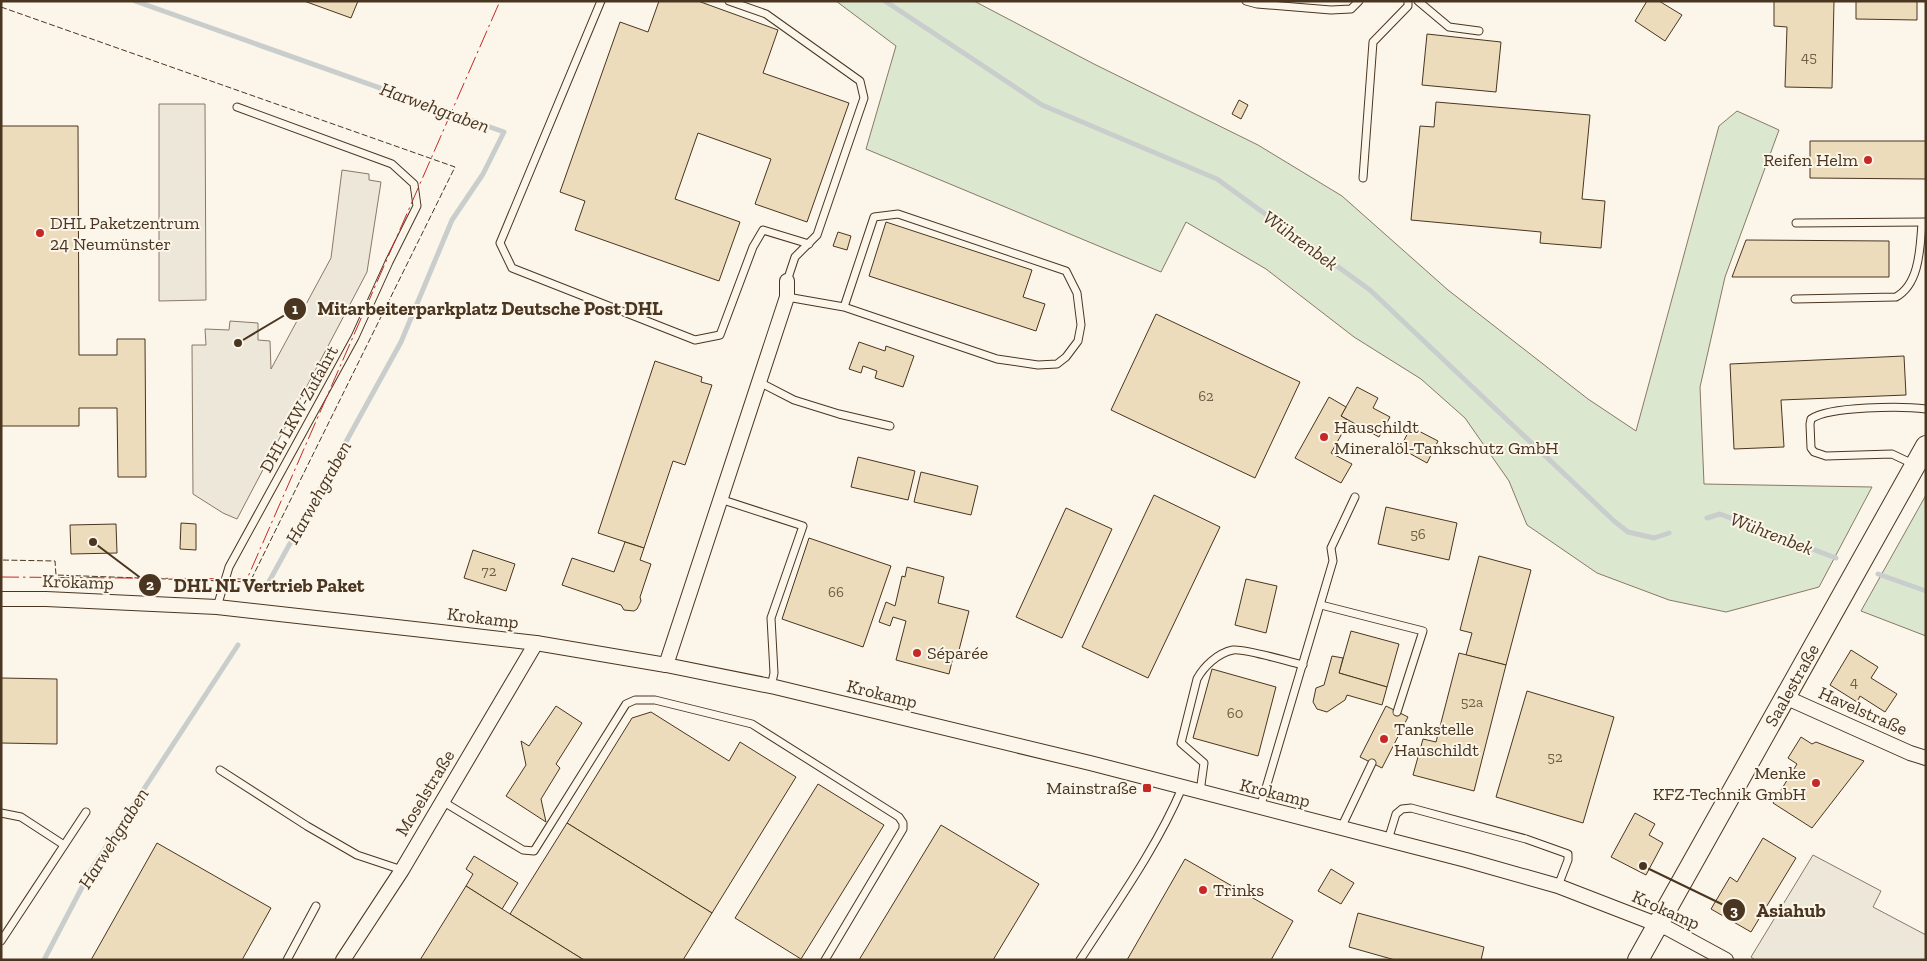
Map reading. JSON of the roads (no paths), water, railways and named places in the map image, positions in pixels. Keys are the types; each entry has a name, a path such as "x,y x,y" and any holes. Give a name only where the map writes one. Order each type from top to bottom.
{"street":[{"path":"666,665 787,297 787,281"},
{"name":"Saalestraße","path":"1638,960 1926,446"},
{"name":"Krokamp","path":"1,599 56,599 217,607 536,643 666,665 771,687 1080,761 1558,886 1658,925 1726,960"},
{"name":"Moselstraße","path":"344,960 402,870 536,643"},
{"name":"Havelstraße","path":"1785,697 1910,753 1926,758"}],"lane":[{"path":"601,1 500,243 512,268 695,340 720,335 753,248 763,230 809,244"},
{"path":"729,1 766,14 860,81 864,98 817,235 795,257 787,281"},
{"path":"1246,1 1257,4 1331,10 1350,9 1359,1"},
{"path":"1363,178 1373,42 1408,6 1408,1"},
{"path":"1418,1 1449,28 1479,31"},
{"name":"DHL LKW-Zufahrt","path":"217,607 229,567 355,337 417,206 414,184 392,164 237,107"},
{"path":"787,297 844,307 997,359 1038,365 1057,364 1066,357 1078,341 1081,325 1077,292 1066,271 898,214 874,217 844,307"},
{"path":"1795,299 1896,296 1904,292 1910,284 1916,268 1924,222 1796,223"},
{"path":"759,382 794,400 839,414 890,426"},
{"path":"1915,465 1892,454 1820,455 1811,448 1810,424 1812,419 1824,413 1907,406 1926,409"},
{"path":"1260,808 1321,605 1333,561 1331,548 1355,497"},
{"path":"720,499 803,526 771,618 774,673 771,687"},
{"path":"1321,605 1424,632 1397,712"},
{"path":"1200,792 1204,763 1181,743 1197,679 1202,670 1210,663 1234,650 1303,665"},
{"path":"442,801 523,850 534,851 626,704 635,700 655,700 752,724 899,817 903,823 903,829 825,960"},
{"path":"1341,828 1372,763"},
{"path":"220,770 307,826 357,855 402,870"},
{"path":"1080,960 1168,820 1182,788"},
{"path":"1388,840 1396,814 1402,809 1411,808 1526,839 1568,854 1568,860 1558,886"},
{"path":"1,941 86,812"},
{"path":"1,813 21,816 64,845"},
{"path":"287,960 316,906"}],"waterway":[{"name":"Harwehgraben","path":"135,1 504,132 483,174 452,220 401,342 266,587"},
{"name":"Wührenbek","path":"885,1 1042,105 1217,179 1370,290 1614,521 1628,532 1654,538 1669,533"},
{"name":"Wührenbek","path":"1707,518 1720,514 1836,558"},
{"name":"Wührenbek","path":"1878,574 1926,591"},
{"name":"Harwehgraben","path":"44,960 91,870 238,645"}],"place":[{"name":"Reifen Helm","path":"1868,160"},
{"name":"DHL Paketzentrum 24 Neumünster","path":"40,233"},
{"name":"Mitarbeiterparkplatz Deutsche Post DHL","path":"238,343"},
{"name":"Hauschildt Mineralöl-Tankschutz GmbH","path":"1324,437"},
{"name":"DHL NL Vertrieb Paket","path":"93,542"},
{"name":"Séparée","path":"917,653"},
{"name":"Tankstelle Hauschildt","path":"1384,739"},
{"name":"Menke KFZ-Technik GmbH","path":"1816,783"},
{"name":"Mainstraße","path":"1147,788"},
{"name":"Asiahub","path":"1643,866"},
{"name":"Trinks","path":"1203,890"}]}
